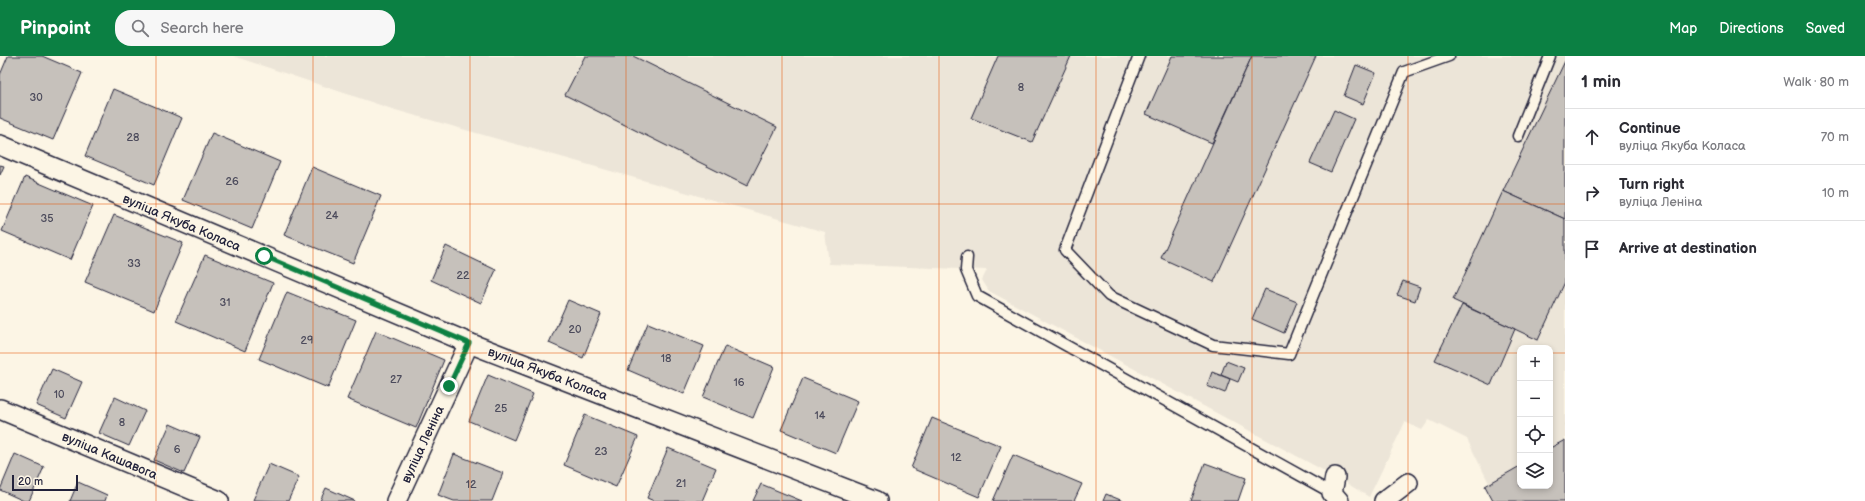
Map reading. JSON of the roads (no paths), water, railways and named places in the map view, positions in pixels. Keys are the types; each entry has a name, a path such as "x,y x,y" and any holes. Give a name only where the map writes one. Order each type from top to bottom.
{"street":[{"name":"вуліца Якуба Коласа","path":"0,145 469,343 877,501"},
{"name":"вуліца Леніна","path":"396,501 469,343"},
{"name":"вуліца Кашавога","path":"0,408 219,501"},
{"path":"1384,501 1408,483"}],"lane":[{"path":"1139,56 1065,250 1109,296 1213,346 1288,354 1404,72 1449,56"},
{"path":"1518,136 1550,56"},
{"path":"967,258 966,270 978,296 1335,490"}]}
